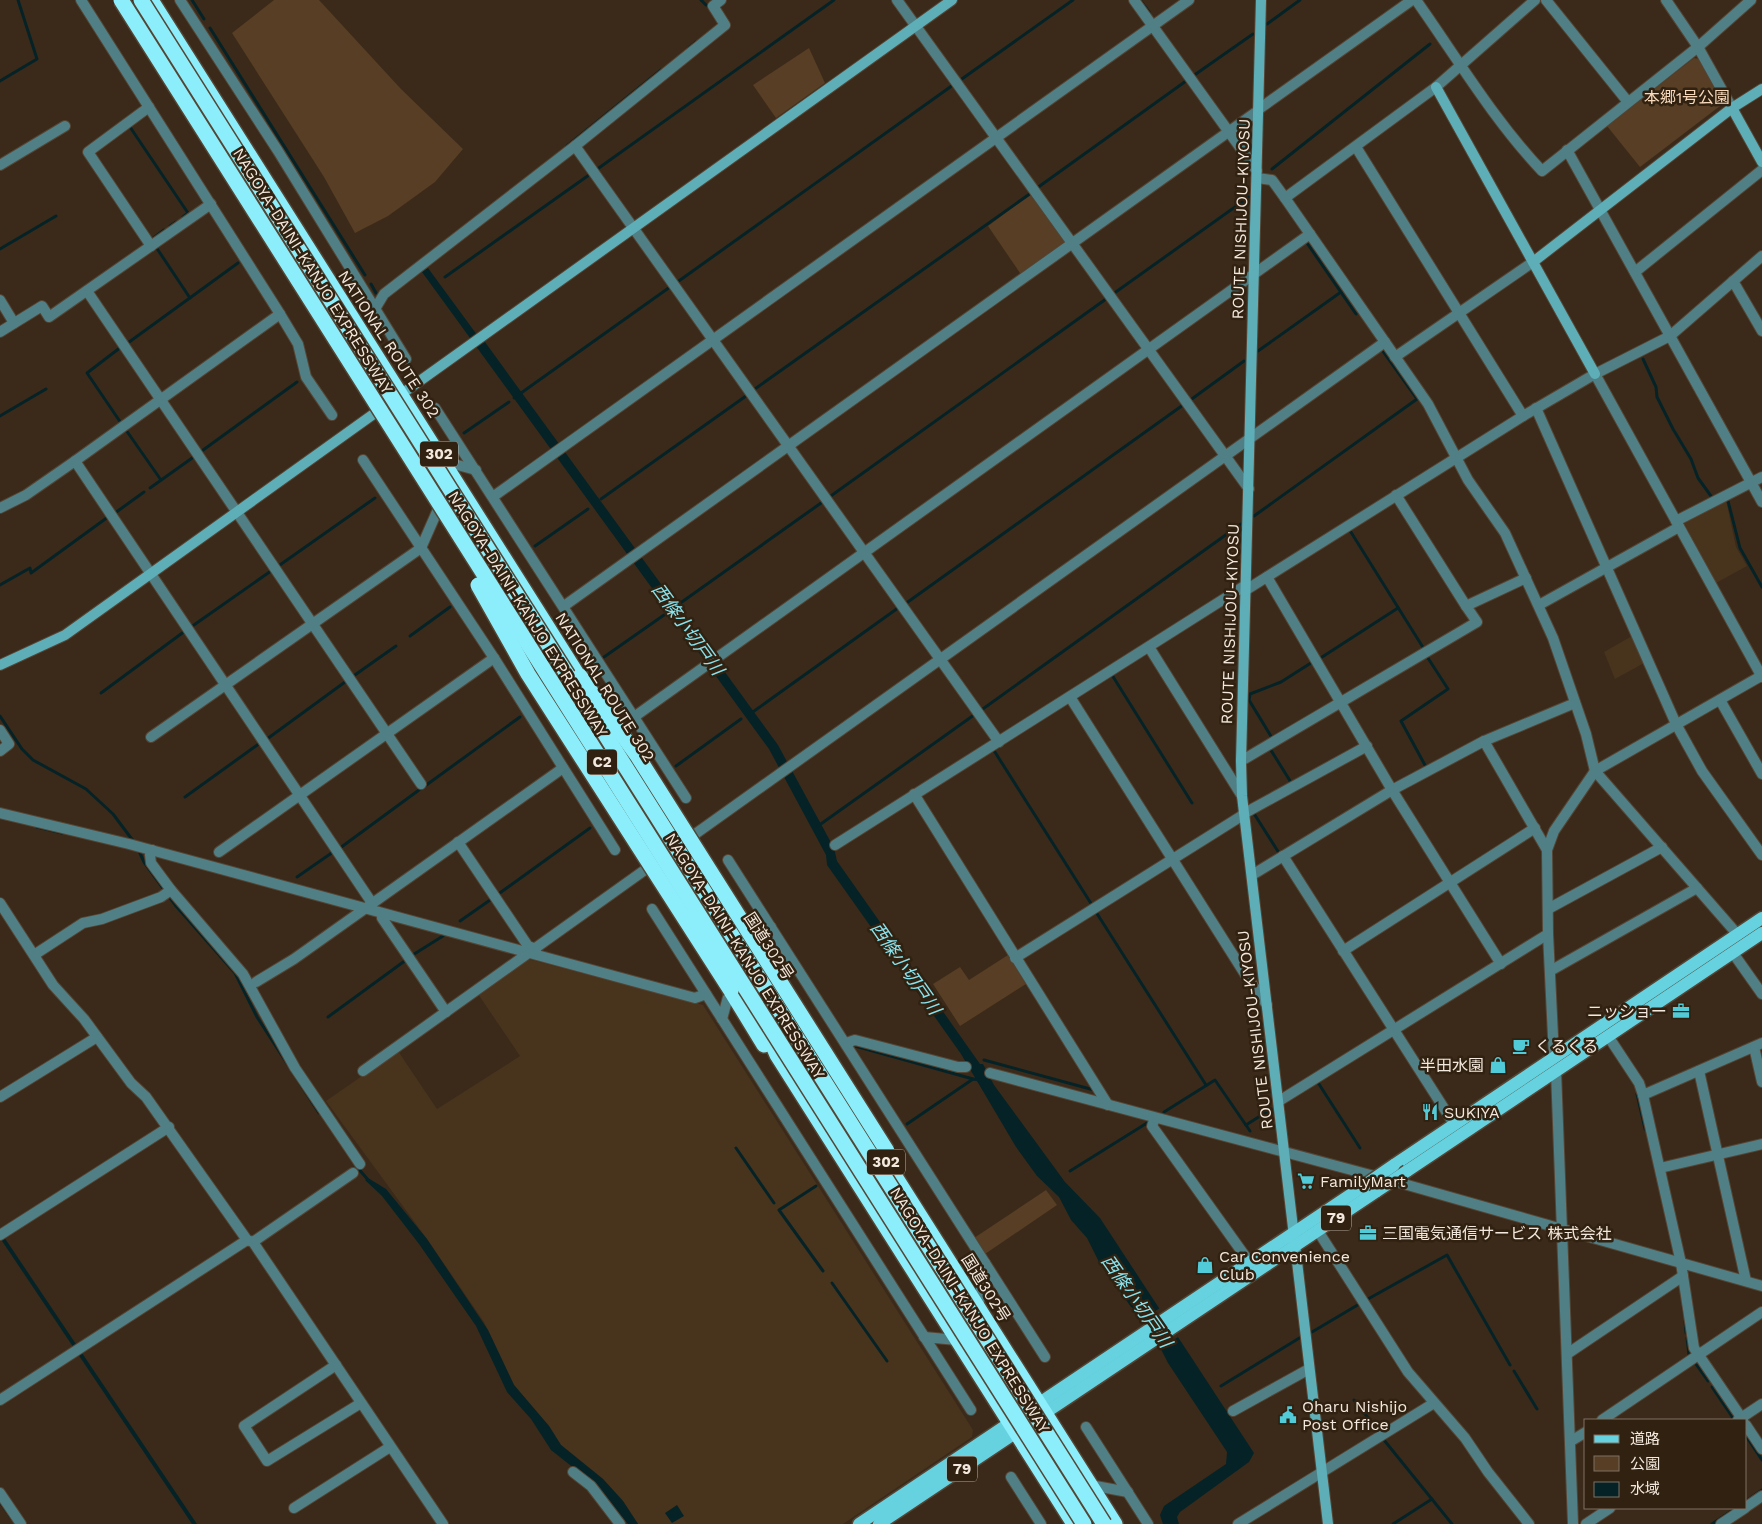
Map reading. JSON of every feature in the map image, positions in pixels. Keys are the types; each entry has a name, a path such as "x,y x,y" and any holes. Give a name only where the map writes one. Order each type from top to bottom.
{"highway":[{"name":"NAGOYA-DAINI-KANJO EXPRESSWAY","path":"121,0 1084,1524"},
{"name":"NAGOYA-DAINI-KANJO EXPRESSWAY","path":"141,0 1104,1524"},
{"name":"NATIONAL ROUTE 302","path":"151,0 725,910"},
{"path":"388,424 528,674 731,991 843,1172 914,1272"},
{"path":"492,555 638,757 887,1152 943,1252"},
{"name":"国道302号","path":"725,910 1090,1485 1117,1524"},
{"name":"国道302号","path":"725,910 741,947 761,1018 777,1055 1074,1524"}],"main road":[{"name":"79","path":"1170,1323 1250,1262 1762,918"},
{"name":"79","path":"859,1524 1013,1428 1170,1323 1318,1231 1762,933"},
{"name":"79","path":"879,1524 1013,1428"}],"street":[{"path":"180,0 278,151 406,359"},
{"path":"897,0 1249,489"},
{"path":"0,665 65,635 149,573 952,0"},
{"path":"1134,0 1257,175 1272,180 1428,404 1468,480 1505,533 1539,605 1554,638 1595,771 1738,934"},
{"path":"494,496 1189,0"},
{"name":"ROUTE NISHIJOU-KIYOSU","path":"1261,0 1241,761 1242,796 1328,1524"},
{"path":"564,606 1414,0 1489,107 1518,145 1542,171 1698,47 1751,0"},
{"path":"1285,198 1436,88 1535,0"},
{"path":"1546,0 1628,102"},
{"path":"1666,0 1698,47 1762,162"},
{"path":"84,2 280,314 298,344 306,377 332,415"},
{"path":"375,309 384,294 575,146 725,25 714,2"},
{"path":"1436,88 1762,677 1595,771 1554,831 1547,850 1548,934 1554,1057"},
{"path":"1396,357 1533,262 1732,108 1762,89"},
{"path":"149,107 88,152 151,246"},
{"path":"0,165 65,126"},
{"path":"575,146 999,742"},
{"path":"1356,147 1523,416"},
{"path":"1567,150 1762,502"},
{"path":"1634,272 1762,170"},
{"path":"0,332 42,306 49,318 210,204"},
{"path":"634,717 1310,234"},
{"path":"835,845 1149,646 1246,587 1267,577 1536,408 1595,374 1670,336 1762,256"},
{"path":"1733,281 1762,331"},
{"path":"87,291 420,784"},
{"path":"0,300 14,323"},
{"path":"0,508 26,495 161,401 280,314"},
{"path":"363,1071 1385,342"},
{"path":"435,408 494,496 686,798"},
{"path":"1536,408 1676,724 1702,771 1762,855"},
{"path":"363,460 494,658 615,850"},
{"path":"75,461 300,795 368,906"},
{"path":"443,461 476,470"},
{"path":"151,737 421,548 452,476"},
{"path":"1539,605 1607,568 1678,524 1762,477"},
{"path":"1241,761 1477,622 1396,495"},
{"path":"1267,577 1392,790 1501,964"},
{"path":"1466,606 1526,578"},
{"path":"1149,646 1242,796"},
{"path":"219,852 494,658"},
{"path":"1070,697 1172,860 1254,988 1267,1005"},
{"path":"1720,700 1762,774"},
{"path":"1252,875 1392,790 1484,741 1575,703"},
{"path":"0,730 9,744 0,751"},
{"path":"615,734 645,734"},
{"path":"1484,741 1547,850"},
{"path":"1015,958 1243,815 1367,746"},
{"path":"256,982 294,959 563,768"},
{"path":"914,794 1108,1105"},
{"path":"0,813 129,844 368,906 383,914 532,951 695,998 706,994"},
{"path":"1343,951 1534,828"},
{"path":"458,842 532,951"},
{"path":"1548,909 1662,847"},
{"path":"147,849 151,863 168,892 243,974 295,1068 360,1164"},
{"path":"1284,856 1454,1124"},
{"path":"728,860 1045,1357"},
{"path":"1550,971 1698,888"},
{"path":"34,954 83,923 102,919 168,892"},
{"path":"0,904 53,984 97,1037 131,1083 146,1097 169,1127 250,1241 443,1524"},
{"path":"652,909 970,1410"},
{"path":"383,914 382,918 446,1012"},
{"path":"735,926 771,927"},
{"path":"1279,1101 1548,934"},
{"path":"722,1019 741,947"},
{"path":"1733,952 1762,994"},
{"path":"1608,1036 1639,1083 1644,1095 1681,1263 1694,1348 1741,1419"},
{"path":"0,1097 97,1037"},
{"path":"846,1043 855,1040 958,1067 966,1067"},
{"path":"1644,1095 1758,1045 1762,1082"},
{"path":"1556,1071 1568,1354 1572,1524"},
{"path":"1699,1071 1746,1281"},
{"path":"990,1073 1284,1152 1762,1286"},
{"path":"1155,1118 1152,1126 1250,1262"},
{"path":"2,1234 169,1127"},
{"path":"1660,1168 1762,1144"},
{"path":"0,1400 353,1173"},
{"path":"1318,1231 1408,1372 1465,1438 1488,1472 1529,1524"},
{"path":"978,1308 985,1263"},
{"path":"1568,1354 1683,1276"},
{"path":"1604,1419 1762,1312"},
{"path":"924,1337 957,1340"},
{"path":"336,1366 244,1426 267,1461 360,1403"},
{"path":"1233,1411 1309,1369"},
{"path":"1238,1524 1322,1474 1434,1403"},
{"path":"1744,1419 1762,1404"},
{"path":"1086,1427 1148,1524"},
{"path":"1747,1428 1762,1448"},
{"path":"1571,1441 1584,1433"},
{"path":"294,1508 390,1447"},
{"path":"573,1472 591,1486 620,1524"},
{"path":"1011,1477 1041,1524"},
{"path":"1090,1485 1128,1492"},
{"path":"0,1493 21,1524"},
{"path":"1747,1506 1762,1496"},
{"path":"1586,1524 1608,1509"},
{"path":"1721,1524 1742,1509"}],"shaded area":[{"path":"1726,500 1736,547 1747,566 1716,583 1683,521"},
{"path":"1632,636 1644,663 1615,679 1604,652"},
{"path":"528,959 703,1005 973,1430 972,1437 843,1524 638,1524 623,1501 603,1479 561,1445 549,1426 514,1385 484,1322 427,1239 326,1101 398,1051 437,1109 520,1056 478,994"}],"green space":[{"path":"274,0 319,0 401,89 463,149 435,182 388,216 355,233 324,177 232,33"},
{"path":"809,48 825,83 776,118 753,85"},
{"name":"本郷1号公園","path":"1694,58 1699,59 1722,101 1720,106 1640,167 1607,126"},
{"path":"1032,193 1066,241 1066,245 1022,276 988,226"},
{"path":"1008,955 1026,984 960,1026 933,984 960,967 969,980"},
{"path":"1046,1190 1057,1205 985,1254 974,1238"}],"water":[{"name":"西條小切戸川","path":"428,268 483,343 485,342 778,745 834,848 837,861 980,1064 983,1064 994,1085 1065,1182 1100,1218 1254,1453 1249,1462 1180,1512 1177,1517 1179,1524 1163,1524 1160,1515 1164,1506 1226,1464 1227,1452 1168,1363 1146,1320 1131,1307 1099,1262 1087,1238 1071,1220 1059,1197 1037,1176 1016,1147 961,1054 827,865 826,855 769,749 422,272"},
{"path":"368,1178 386,1189 427,1239 488,1330 514,1385 549,1426 561,1445 603,1479 623,1501 638,1524 628,1524 594,1484 551,1450 531,1419 507,1392 476,1326 419,1244 382,1196 365,1180"},
{"path":"0,1231 197,1524 192,1524 0,1238"},
{"path":"677,1505 684,1516 672,1523 665,1513"}],"pier":[{"path":"1160,1308 1178,1337 1160,1349 1141,1320"}],"waterway":[{"path":"0,81 37,59 18,0"},
{"path":"192,0 204,19"},
{"path":"701,0 706,5"},
{"path":"596,170 834,0"},
{"path":"959,81 1073,0"},
{"path":"1140,0 1149,12"},
{"path":"1267,24 1300,0"},
{"path":"210,28 365,275"},
{"path":"1193,76 1253,34"},
{"path":"689,48 696,42"},
{"path":"1272,169 1430,44"},
{"path":"567,146 661,70"},
{"path":"1037,188 1186,81"},
{"path":"676,283 953,85"},
{"path":"130,127 188,213 183,217"},
{"path":"445,277 589,175"},
{"path":"752,391 1031,193"},
{"path":"1113,294 1249,197"},
{"path":"0,249 56,216"},
{"path":"170,226 176,222"},
{"path":"151,240 164,230"},
{"path":"1307,243 1356,314"},
{"path":"156,247 190,298"},
{"path":"125,345 238,263"},
{"path":"371,284 376,293"},
{"path":"514,398 670,287"},
{"path":"1258,351 1341,292"},
{"path":"828,498 1106,299"},
{"path":"364,322 365,312"},
{"path":"121,347 87,373 121,423"},
{"path":"1254,516 1417,399 1382,350"},
{"path":"1643,359 1656,387 1657,397 1691,459 1698,478 1711,496"},
{"path":"1189,401 1244,361"},
{"path":"199,453 297,382"},
{"path":"0,416 46,389"},
{"path":"601,499 746,396"},
{"path":"464,433 509,402"},
{"path":"905,604 1183,405"},
{"path":"126,430 161,480"},
{"path":"150,488 195,456"},
{"path":"115,513 144,492"},
{"path":"277,567 375,498"},
{"path":"1728,501 1740,548 1762,587"},
{"name":"西條小切戸川","path":"679,604 821,503"},
{"path":"535,546 588,509"},
{"path":"0,585 30,568 31,573 108,517 109,519"},
{"path":"980,711 1241,524"},
{"path":"1349,529 1424,649"},
{"path":"191,627 271,571"},
{"path":"410,636 450,607"},
{"path":"750,714 898,608"},
{"path":"1319,659 1398,608"},
{"name":"西條小切戸川","path":"604,657 664,615"},
{"path":"101,693 185,631"},
{"path":"352,677 396,646"},
{"path":"1426,655 1448,689 1401,721 1426,767"},
{"path":"1272,738 1249,700 1250,694 1281,682 1314,661"},
{"path":"1112,675 1192,803"},
{"path":"267,739 345,682"},
{"path":"818,826 974,715"},
{"path":"0,716 22,749 33,760 86,789 113,814 134,842"},
{"path":"425,786 520,717"},
{"path":"676,766 741,719"},
{"path":"185,797 260,743 259,741"},
{"path":"1269,747 1292,784"},
{"path":"993,749 1092,905"},
{"path":"340,848 419,790"},
{"path":"1253,812 1279,853"},
{"path":"37,827 62,833"},
{"path":"497,895 590,828"},
{"path":"138,849 144,862 176,906 235,973 257,1017 319,1113"},
{"path":"297,877 333,852"},
{"path":"460,921 493,898"},
{"path":"1096,912 1206,1085"},
{"path":"411,956 443,936"},
{"path":"328,1017 406,960"},
{"path":"855,1046 973,1079"},
{"path":"984,1060 1094,1090"},
{"path":"907,1124 973,1079 980,1080"},
{"path":"1164,1112 1215,1080 1250,1131"},
{"path":"1317,1081 1360,1148"},
{"path":"1637,1094 1645,1129"},
{"path":"1246,1125 1271,1109"},
{"path":"1070,1171 1147,1123"},
{"path":"736,1148 774,1203"},
{"path":"357,1167 369,1181"},
{"path":"816,1186 779,1210 823,1271"},
{"path":"1368,1299 1447,1255 1510,1365"},
{"path":"832,1283 887,1361"},
{"path":"1312,1332 1361,1303"},
{"path":"1683,1306 1684,1313"},
{"path":"1685,1321 1686,1333"},
{"path":"1221,1386 1301,1337"},
{"path":"1687,1338 1689,1355"},
{"path":"1696,1364 1708,1381"},
{"path":"1514,1371 1537,1409"},
{"path":"1712,1387 1733,1418"},
{"path":"1354,1400 1380,1433"},
{"path":"1747,1438 1762,1460"},
{"path":"1384,1440 1452,1524"},
{"path":"1747,1500 1762,1490"},
{"path":"1393,1524 1432,1499"},
{"path":"0,1502 12,1519"},
{"path":"1712,1524 1734,1509"}],"place":[{"name":"ニッショー","path":"1681,1011"},
{"name":"くるくる","path":"1521,1046"},
{"name":"半田水園","path":"1498,1065"},
{"name":"SUKIYA","path":"1430,1112"},
{"name":"FamilyMart","path":"1306,1181"},
{"name":"三国電気通信サービス 株式会社","path":"1368,1233"},
{"name":"Car Convenience Club","path":"1205,1265"},
{"name":"Oharu Nishijo Post Office","path":"1288,1415"}]}
